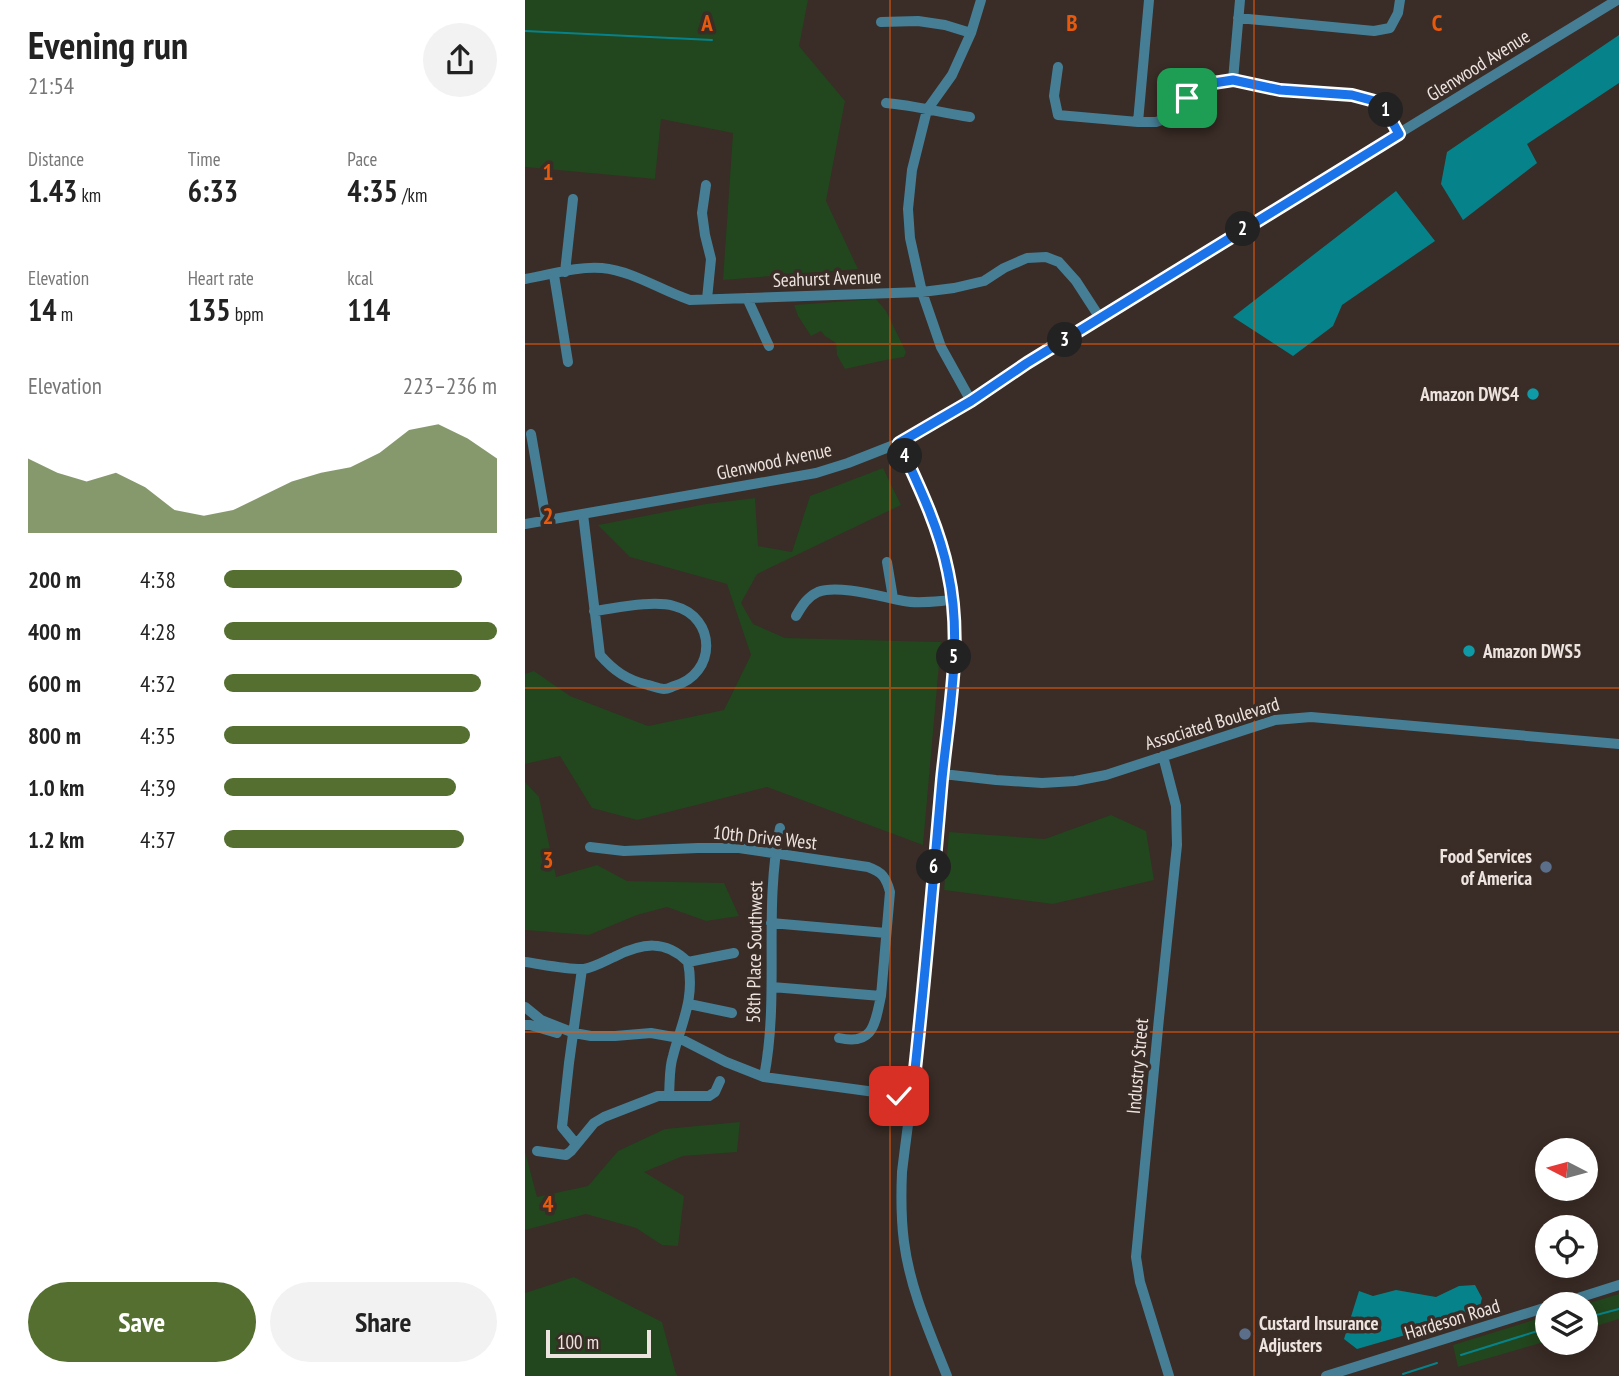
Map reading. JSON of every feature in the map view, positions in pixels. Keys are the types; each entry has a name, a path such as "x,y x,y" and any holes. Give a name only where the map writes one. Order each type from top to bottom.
{"street":[{"path":"971,401 941,346 922,292 910,238 908,209 912,170 927,110 952,75 971,33 981,0"},
{"path":"1138,122 1149,0"},
{"path":"1233,80 1240,0"},
{"path":"1238,18 1374,31 1390,28 1398,13 1400,0"},
{"name":"Glenwood Avenue","path":"525,524 816,473 899,443 1617,0"},
{"path":"881,22 918,21 971,33"},
{"path":"1058,66 1054,96 1058,115 1156,122 1174,116 1187,98 1207,84 1233,80 1280,90 1352,95 1382,103 1399,134"},
{"path":"885,103 970,117"},
{"path":"706,184 702,213 711,259 707,299"},
{"path":"568,362 559,274 573,199"},
{"name":"Seahurst Avenue","path":"525,279 601,268 623,273 690,300 922,292 974,285 1027,258 1046,257 1059,262 1076,281 1100,318"},
{"path":"747,298 769,346"},
{"path":"531,434 546,520"},
{"path":"899,443 943,551 953,600 955,636 954,678 921,1019 902,1172 904,1244 910,1272 918,1301 947,1376"},
{"path":"583,514 594,611 600,655 621,676 664,689 682,684 702,667 706,644 703,629 699,619 688,611 662,603 594,611"},
{"path":"887,562 893,598"},
{"path":"796,615 805,601 817,593 829,590 869,593 906,601 953,600"},
{"name":"Associated Boulevard","path":"943,774 1042,783 1075,781 1106,775 1275,720 1311,716 1619,744"},
{"name":"Industry Street","path":"1163,756 1177,806 1177,845 1136,1257 1140,1282 1169,1376"},
{"name":"58th Place Southwest","path":"764,1077 769,1049 775,853 780,828"},
{"name":"10th Drive West","path":"590,847 624,851 739,848 867,867 879,871 890,892 886,933"},
{"path":"771,923 886,933 881,996 874,1029 867,1036 857,1039 839,1038"},
{"path":"525,962 582,969 646,946 668,947 678,952 688,962 691,978 689,1004 672,1058 669,1095"},
{"path":"688,962 734,953"},
{"path":"576,1144 562,1127 582,969"},
{"path":"772,987 881,996"},
{"path":"689,1004 732,1013"},
{"path":"525,1007 541,1020 574,1033 615,1036 652,1033 678,1038 764,1077 912,1097"},
{"path":"525,1025 563,1034 574,1033"},
{"path":"537,1151 566,1155 594,1123 604,1117 658,1096 709,1096 715,1092 720,1080"},
{"path":"1597,1292 1619,1285"},
{"name":"Hardeson Road","path":"1327,1376 1535,1311"}],"green space":[{"path":"525,0 808,0 799,46 845,101 826,201 858,269 723,280 733,133 661,119 655,179 525,167"},
{"path":"876,299 886,311 906,352 904,357 845,369 837,355 836,343 821,331 811,336 794,305"},
{"path":"883,468 901,505 757,574 741,603 753,624 785,638 941,642 923,845 767,787 637,820 592,808 560,756 525,764 525,674 534,671 570,696 648,726 724,710 751,655 727,584 630,557 598,525 706,504 755,498 758,546 792,552 810,496"},
{"path":"525,782 539,797 556,877 597,865 627,881 724,883 739,916 706,921 667,907 637,915 589,935 525,930"},
{"path":"1111,815 1146,831 1154,880 1053,904 944,890 949,832 1045,839"},
{"path":"740,1122 737,1152 683,1156 644,1172 684,1196 678,1246 662,1245 636,1228 586,1214 525,1230 525,1151 537,1197 588,1186 618,1151 665,1129"},
{"path":"574,1277 662,1322 678,1376 525,1376 525,1293"},
{"path":"1619,1294 1619,1319 1598,1325 1598,1300"},
{"path":"1535,1320 1535,1345 1458,1367 1453,1345"}],"water":[{"path":"1619,35 1619,83 1527,144 1537,163 1463,220 1441,184 1447,152"},
{"path":"1396,191 1435,241 1342,305 1333,326 1293,356 1233,317"},
{"path":"1475,1285 1482,1298 1478,1314 1357,1349 1344,1339 1359,1291 1373,1296 1396,1290 1436,1297 1459,1286"}],"waterway":[{"path":"525,31 712,40"},
{"path":"1598,1315 1619,1309"},
{"path":"1461,1355 1535,1332"},
{"path":"1403,1374 1437,1363"}],"place":[{"name":"Amazon DWS4","path":"1533,394"},
{"name":"Amazon DWS5","path":"1469,651"},
{"name":"Food Services of America","path":"1546,867"},
{"name":"Custard Insurance Adjusters","path":"1245,1334"}],"route":[{"path":"899,1096 912,1097 954,678 955,636 953,600 943,551 899,443 971,401 1027,363 1399,134 1382,103 1352,95 1280,90 1233,80 1207,84 1187,98"}]}
